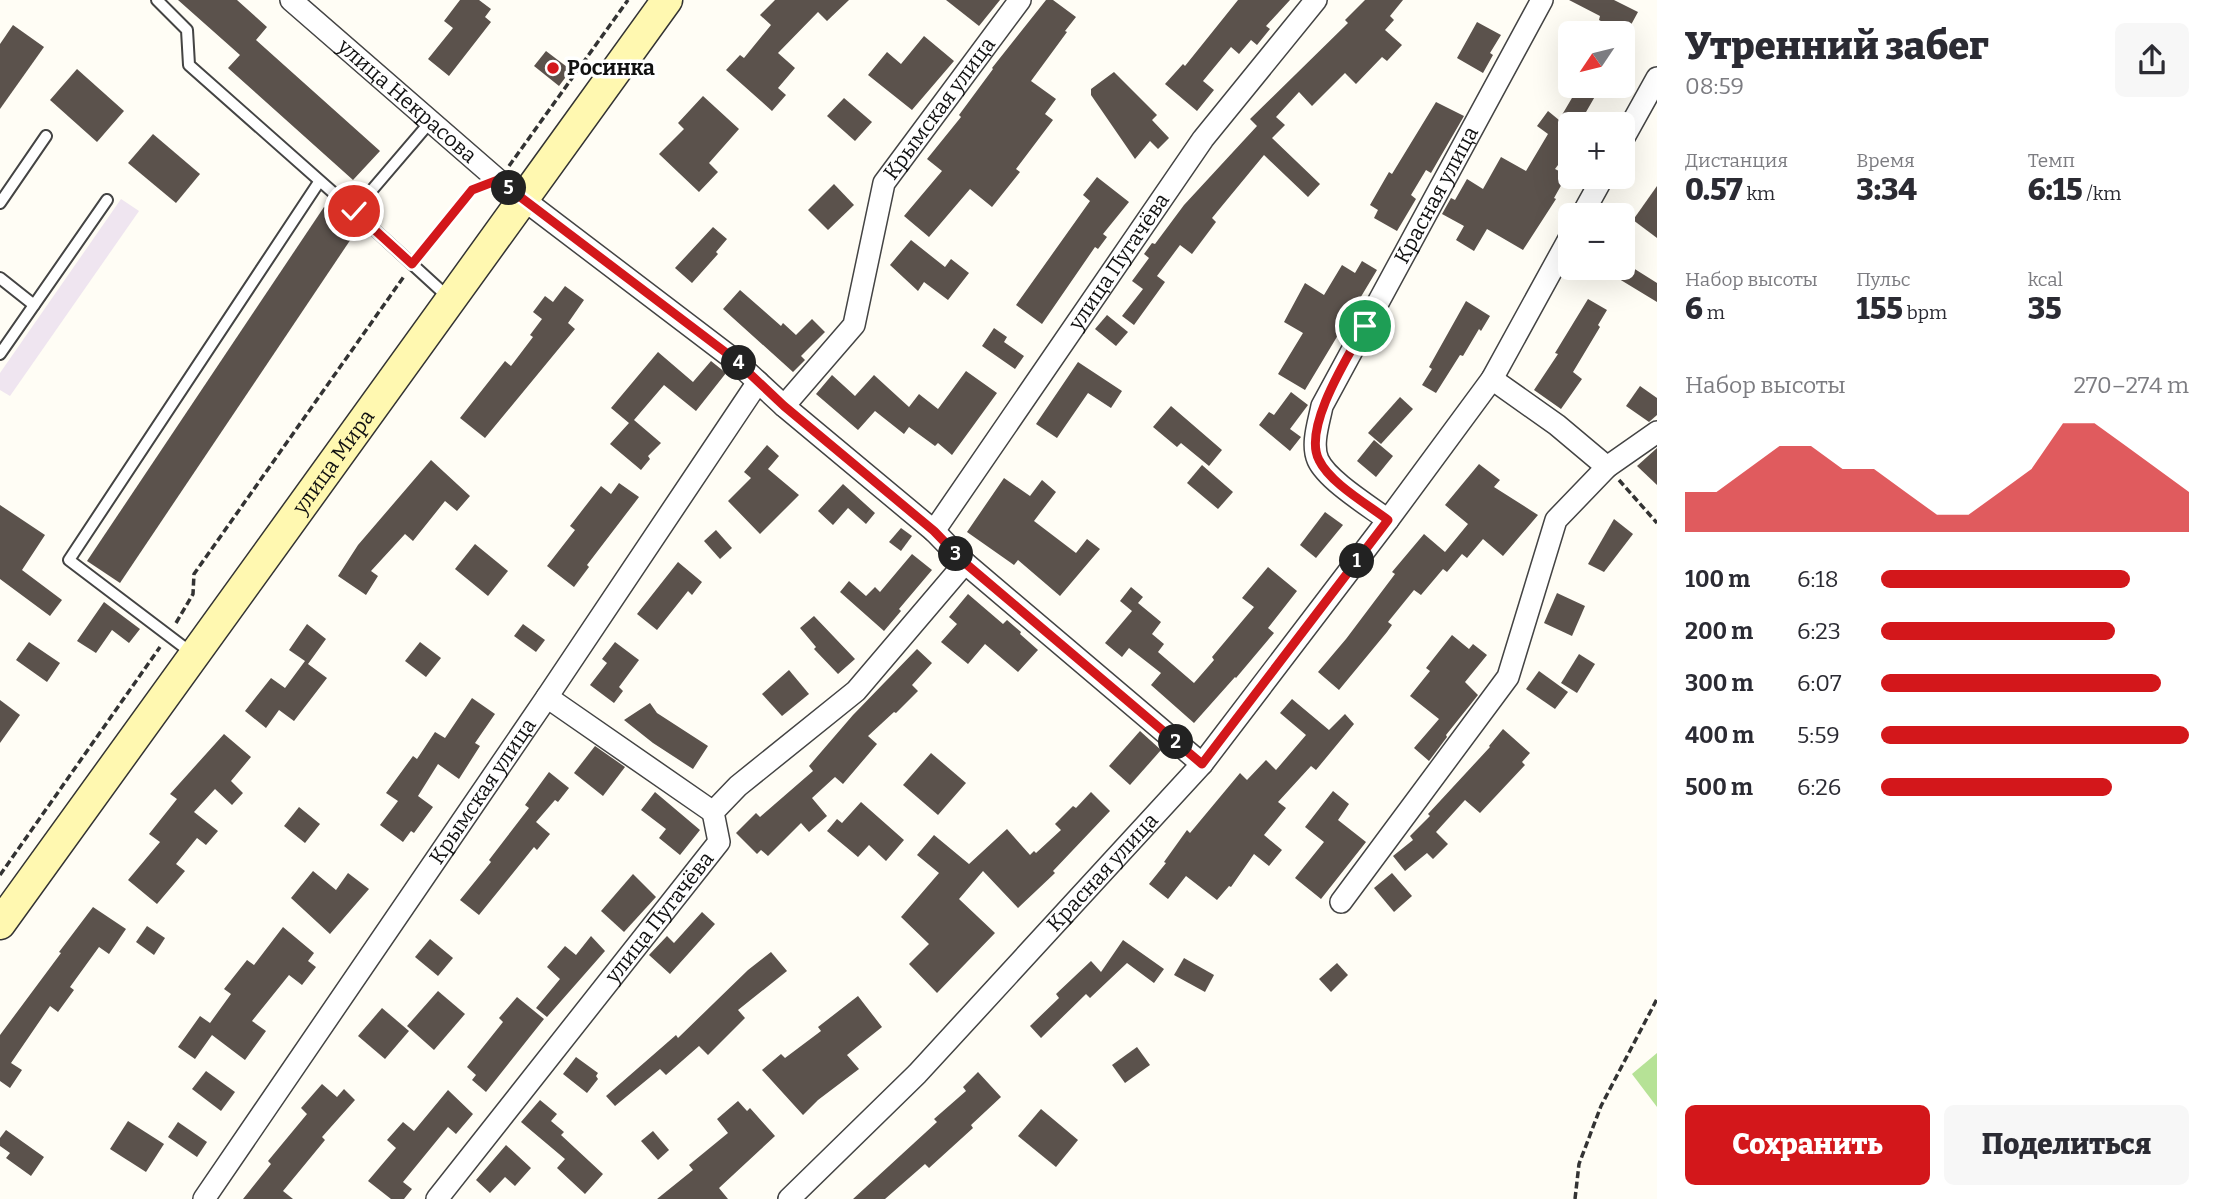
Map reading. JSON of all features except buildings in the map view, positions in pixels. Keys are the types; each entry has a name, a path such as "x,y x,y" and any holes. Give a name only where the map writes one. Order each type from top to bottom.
{"street":[{"name":"улица Некрасова","path":"290,0 498,180 733,358 784,406 934,531 965,563 1202,764"},
{"name":"улица Мира","path":"0,924 667,0"},
{"name":"Крымская улица","path":"784,406 854,324 884,183 1020,0"},
{"name":"улица Пугачёва","path":"934,531 1202,139 1316,0"},
{"name":"Красная улица","path":"1388,520 1329,475 1317,458 1316,437 1322,406 1542,0"},
{"path":"1635,118 1657,78"},
{"name":"Красная улица","path":"789,1199 917,1074 1202,764 1492,379 1558,259"},
{"path":"1492,379 1557,425 1607,467"},
{"name":"Крымская улица","path":"204,1199 547,697 758,382"},
{"path":"1341,902 1508,677 1556,520 1607,467 1657,432"},
{"path":"547,697 713,812 738,786 856,691 965,563"},
{"name":"улица Пугачёва","path":"437,1199 719,842 713,812"}],"lane":[{"path":"157,0 187,30 189,65 450,299"},
{"path":"354,211 431,121"},
{"path":"0,203 46,136"},
{"path":"195,656 69,560 318,182"},
{"path":"0,354 107,200"},
{"path":"0,278 33,304"}],"path":[{"path":"0,875 168,635 193,594 194,574 412,264 472,190 498,180 628,0"},
{"path":"1607,467 1657,523"},
{"path":"1575,1199 1579,1164 1601,1106 1657,999"}],"shaded area":[{"path":"121,199 139,211 10,396 0,390 0,373"}],"green space":[{"path":"1657,1053 1657,1107 1632,1074"}],"place":[{"name":"Росинка","path":"553,68"}],"route":[{"path":"354,211 412,264 472,190 498,180 733,358 784,406 934,531 965,563 1202,764 1388,520 1329,475 1317,458 1316,437 1322,406 1365,326"}]}
